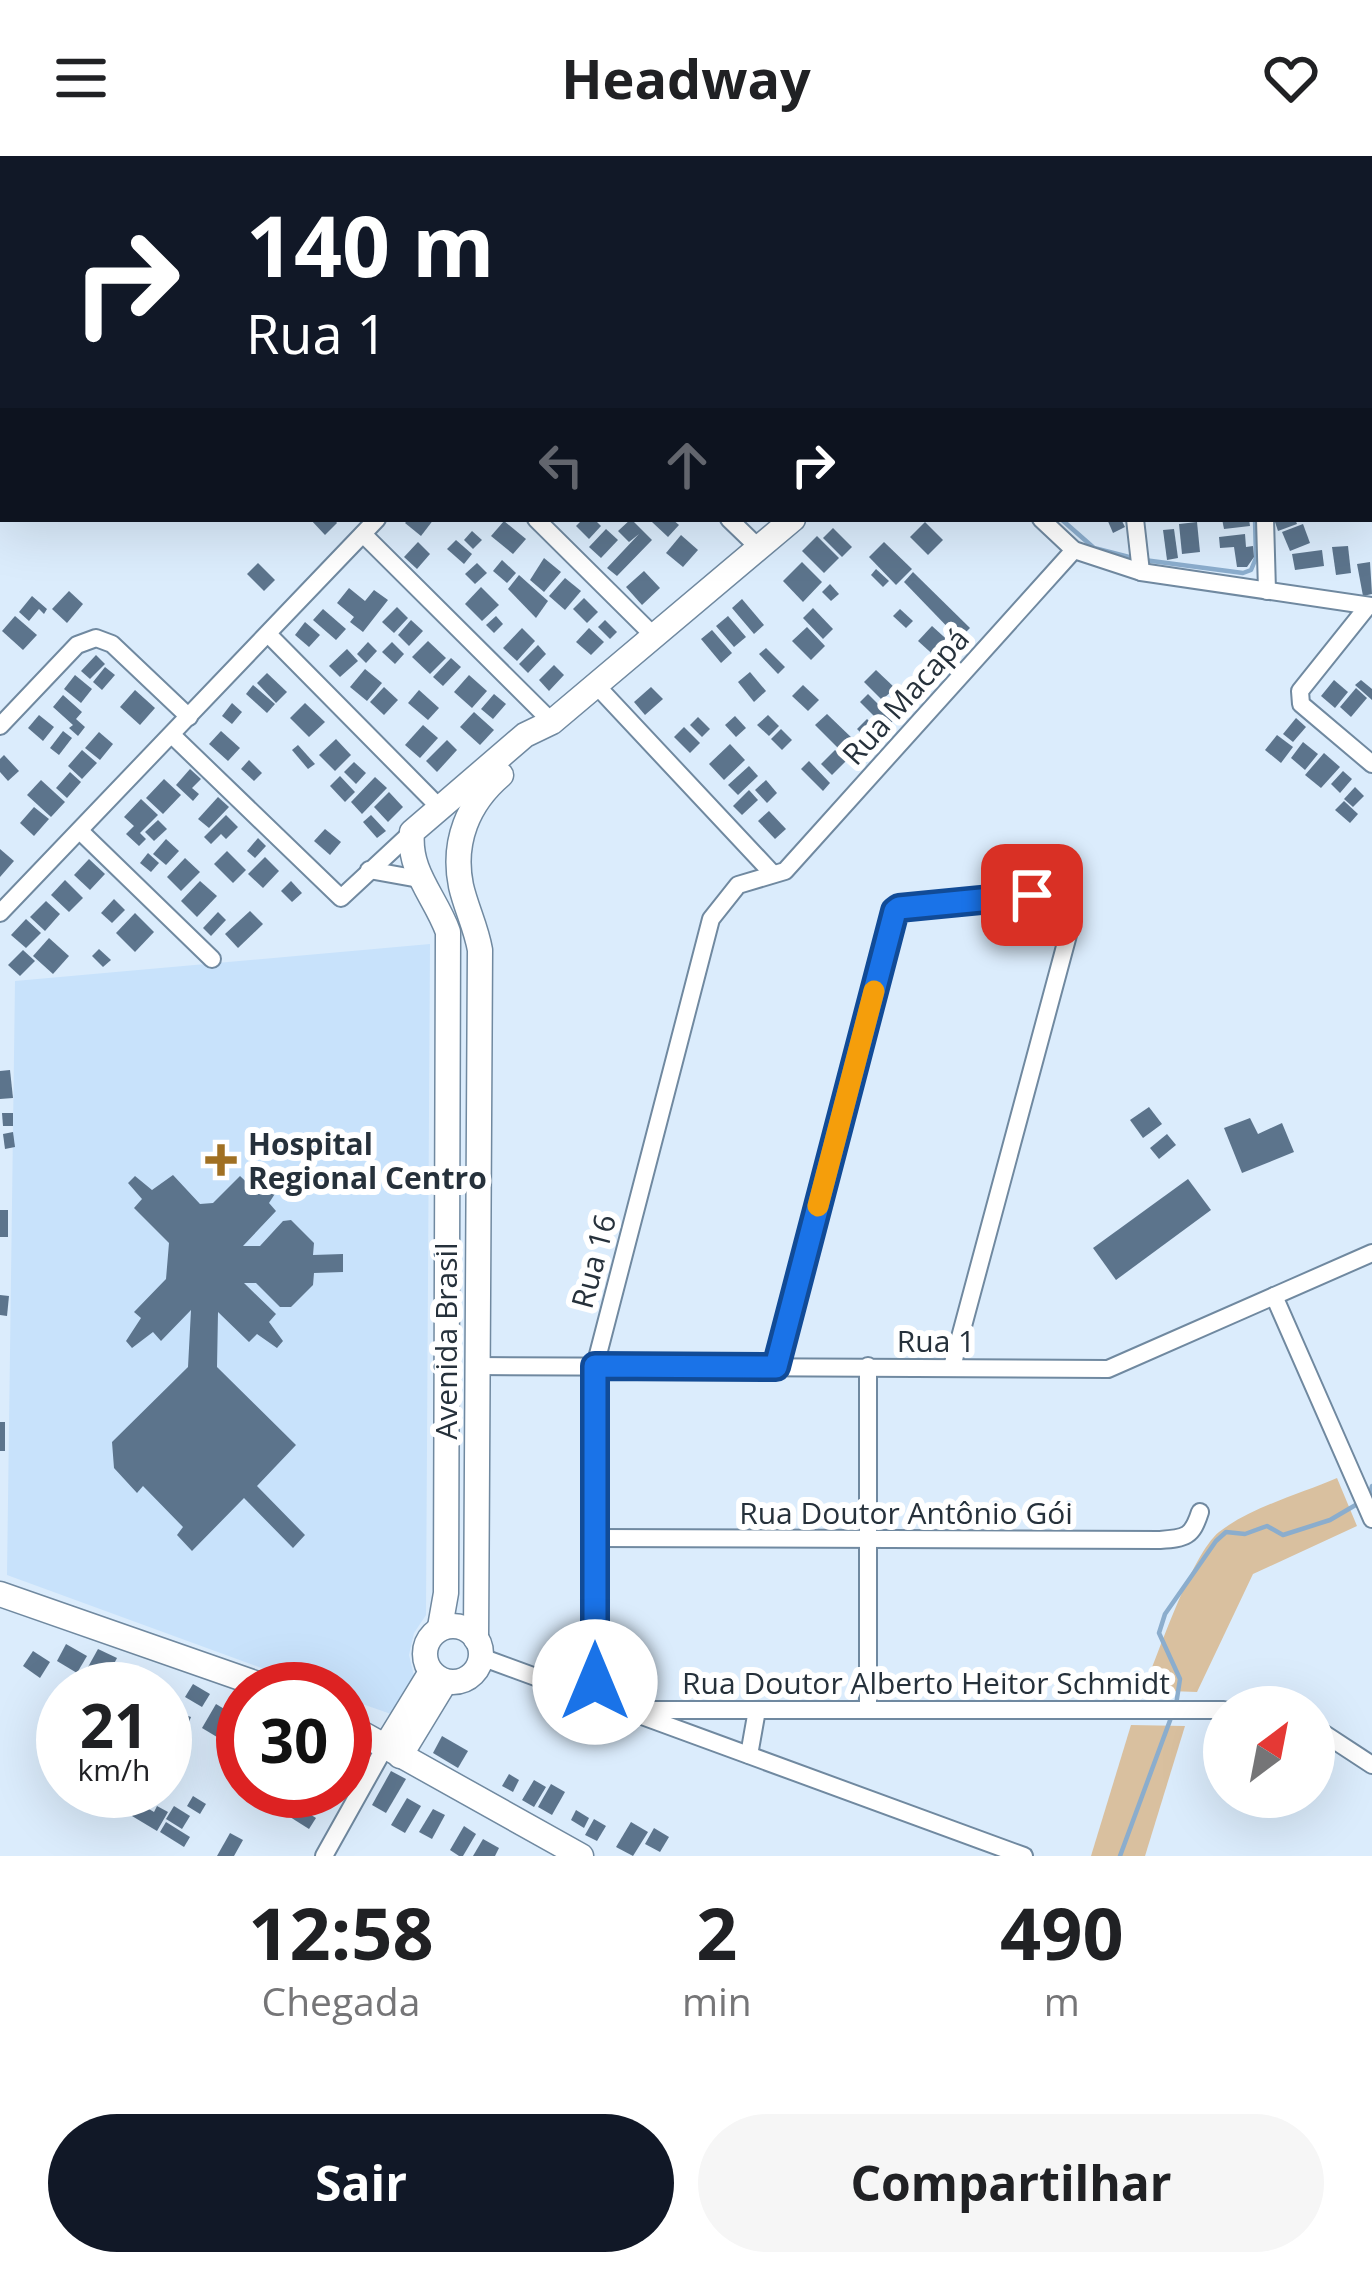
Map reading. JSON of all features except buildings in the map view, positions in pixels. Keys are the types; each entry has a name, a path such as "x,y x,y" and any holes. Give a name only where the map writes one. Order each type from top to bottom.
{"street":[{"path":"0,913 374,522"},
{"path":"539,522 654,636"},
{"path":"732,522 759,548"},
{"path":"369,869 442,877 461,849 466,820 482,792 534,747 552,722 789,522"},
{"path":"1044,522 1074,550 1142,572 1370,606"},
{"path":"1135,522 1142,572"},
{"path":"1265,522 1267,591"},
{"path":"362,534 552,722"},
{"name":"Rua Macapá","path":"711,919 738,885 785,871 1074,550"},
{"path":"1370,606 1300,691 1301,704 1372,764"},
{"path":"268,634 440,808 461,849"},
{"path":"0,726 77,645 96,638 112,644 188,717"},
{"path":"596,685 773,874"},
{"path":"172,735 341,898 525,735 552,722"},
{"path":"80,831 212,958"},
{"name":"Avenida Brasil","path":"412,832 410,852 419,878 448,932 446,1593 440,1627 426,1646 425,1660 438,1677 459,1682 474,1673 478,1648 479,950 460,880 461,849"},
{"path":"776,1367 895,911 1059,893 1072,901 1071,924 952,1367"},
{"name":"Rua 16","path":"590,1696 596,1662 595,1366 711,919"},
{"name":"Rua 1","path":"475,1366 1108,1369 1372,1253"},
{"path":"447,1270 476,1271"},
{"path":"1274,1296 1372,1519"},
{"path":"868,1366 868,1709"},
{"name":"Rua Doutor Antônio Gói","path":"595,1538 1174,1539 1193,1532 1200,1512"},
{"path":"0,1594 216,1669"},
{"path":"440,1627 454,1626 478,1648 590,1696 1024,1856"},
{"name":"Avenida Brasil","path":"393,1751 438,1677"},
{"path":"749,1755 757,1709"},
{"name":"Rua Doutor Alberto Heitor Schmidt","path":"628,1710 1203,1710"},
{"path":"372,1739 581,1856"},
{"path":"1335,1741 1372,1765"},
{"path":"324,1856 393,1751"}],"shaded area":[{"name":"Hospital Regional Centro","path":"430,944 426,1615 414,1633 409,1655 414,1676 391,1714 372,1707 372,1662 245,1662 7,1575 15,981"},
{"path":"1337,1478 1357,1526 1253,1574 1197,1692 1143,1690 1187,1582 1208,1544 1232,1523 1261,1508"},
{"path":"1131,1725 1185,1726 1145,1856 1091,1856"}],"waterway":[{"path":"1064,522 1094,548 1133,558"},
{"path":"1144,560 1243,573 1251,570 1256,558 1255,522"},
{"path":"1369,1498 1372,1486"},
{"path":"1176,1705 1180,1679 1159,1633 1165,1614 1216,1541 1226,1532 1245,1534 1267,1526 1283,1535 1330,1520 1359,1503"},
{"path":"1120,1856 1172,1715"}],"slow traffic":[{"path":"818,1206 874,991"}],"place":[{"name":"Hospital Regional Centro","path":"221,1160"}],"route":[{"path":"595,1682 595,1366 776,1367 895,911 1032,895"}]}
